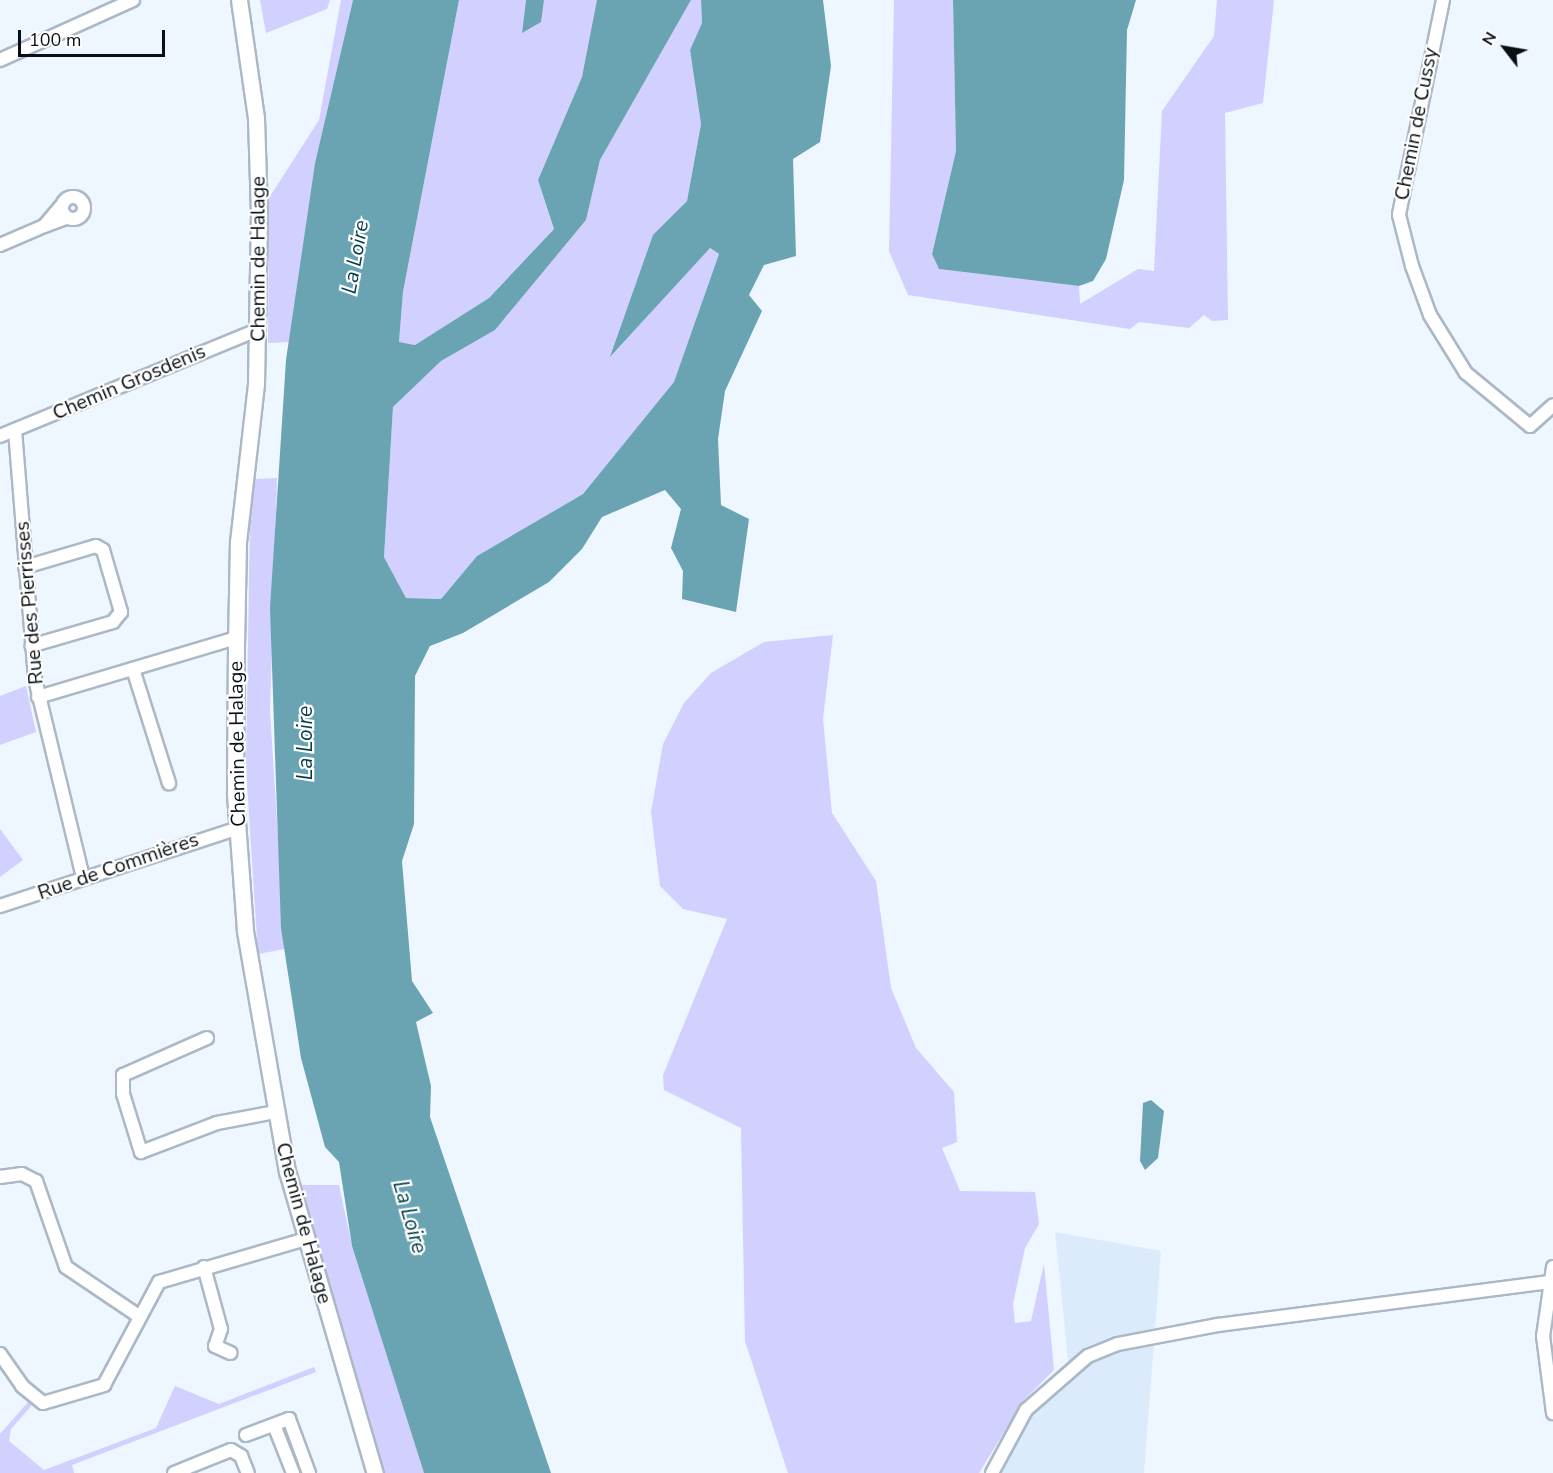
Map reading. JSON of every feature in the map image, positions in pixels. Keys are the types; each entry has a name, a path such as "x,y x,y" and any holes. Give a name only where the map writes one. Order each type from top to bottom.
{"main road":[{"name":"Chemin de Halage","path":"239,0 256,118 259,329 238,541 236,638 238,828 244,932 276,1112 306,1239 375,1473"}],"street":[{"path":"0,60 133,0"},
{"name":"Chemin de Cussy","path":"1443,0 1399,215 1412,266 1430,315 1466,373 1530,426 1553,405"},
{"path":"0,245 44,226 64,212"},
{"name":"Chemin Grosdenis","path":"0,436 259,329"},
{"name":"Rue des Pierrisses","path":"15,430 31,646 38,697 83,878"},
{"path":"25,567 96,546 103,550 121,612 113,622 31,646"},
{"path":"38,697 236,638"},
{"path":"133,669 169,783"},
{"name":"Rue de Commières","path":"0,906 238,828"},
{"path":"207,1038 123,1075 123,1094 141,1152 217,1123 276,1112"},
{"path":"0,1177 22,1174 36,1181 66,1267 140,1317"},
{"path":"0,1354 28,1393 49,1402 110,1381 159,1282 306,1239"},
{"path":"204,1267 221,1329 215,1346 231,1353"},
{"path":"1552,1406 1543,1336 1553,1267"},
{"path":"992,1473 1026,1410 1088,1356 1118,1344 1218,1325 1551,1282"},
{"path":"246,1436 289,1419 309,1473"},
{"path":"274,1425 293,1473"},
{"path":"174,1473 231,1450 241,1456 248,1473"}],"shaded area":[{"path":"260,0 330,0 327,9 266,33"},
{"path":"341,0 353,0 315,163 289,342 268,343 269,198 319,120"},
{"path":"459,0 526,0 522,32 540,22 544,0 597,0 597,11 582,77 538,180 554,229 489,298 415,345 399,342 403,292"},
{"path":"691,0 701,0 702,23 690,50 701,124 687,201 653,236 612,355 709,248 719,254 674,383 583,494 477,556 441,599 406,598 384,557 393,407 441,361 495,330 586,220 600,160"},
{"path":"894,0 953,0 956,151 932,254 939,269 1079,286 1080,304 1138,269 1154,271 1162,111 1214,36 1217,0 1274,0 1263,103 1225,113 1228,320 1212,321 1204,315 1189,328 1139,322 1130,329 908,295 889,251"},
{"path":"277,478 270,711 285,949 258,954 246,769 250,516 255,479"},
{"path":"833,635 823,719 832,813 876,881 891,988 916,1048 954,1092 957,1142 942,1148 960,1191 1035,1192 1039,1224 1025,1248 1013,1304 1015,1323 1031,1321 1044,1264 1054,1370 1023,1401 979,1473 788,1473 745,1341 741,1128 664,1090 663,1075 727,919 683,909 660,886 651,812 663,744 684,703 711,673 764,642"},
{"path":"26,686 36,732 0,745 0,696"},
{"path":"0,829 23,860 0,877"},
{"path":"297,1185 339,1185 352,1246 424,1473 384,1473"},
{"path":"1055,1232 1161,1251 1144,1473 984,1473 1069,1369"},
{"path":"314,1367 316,1372 72,1465 74,1473 0,1473 0,1434 28,1402 32,1405 11,1429 9,1441 44,1470 156,1428 175,1386 219,1404"}],"water":[{"name":"La Loire","path":"353,0 459,0 403,292 399,342 415,345 489,298 554,229 538,180 582,77 597,0 691,0 600,160 586,220 495,330 441,361 393,407 384,557 406,598 441,599 477,556 583,494 674,382 719,254 710,248 610,357 653,235 687,201 701,124 690,50 702,23 701,0 823,0 831,66 820,142 793,159 796,256 764,265 749,295 762,311 725,391 718,439 721,505 749,519 736,612 682,599 683,571 671,548 681,509 665,490 602,517 582,549 549,582 463,633 430,646 415,676 414,824 402,861 412,981 433,1013 416,1022 431,1086 430,1117 551,1473 424,1473 352,1246 339,1162 325,1147 301,1058 281,928 270,608 286,360 315,163"},
{"path":"526,0 544,0 541,22 522,33"},
{"path":"953,0 1136,0 1127,30 1124,180 1106,259 1093,281 1079,286 939,269 932,254 956,151"},
{"path":"1151,1100 1164,1111 1158,1158 1145,1170 1140,1161 1143,1103"}]}
